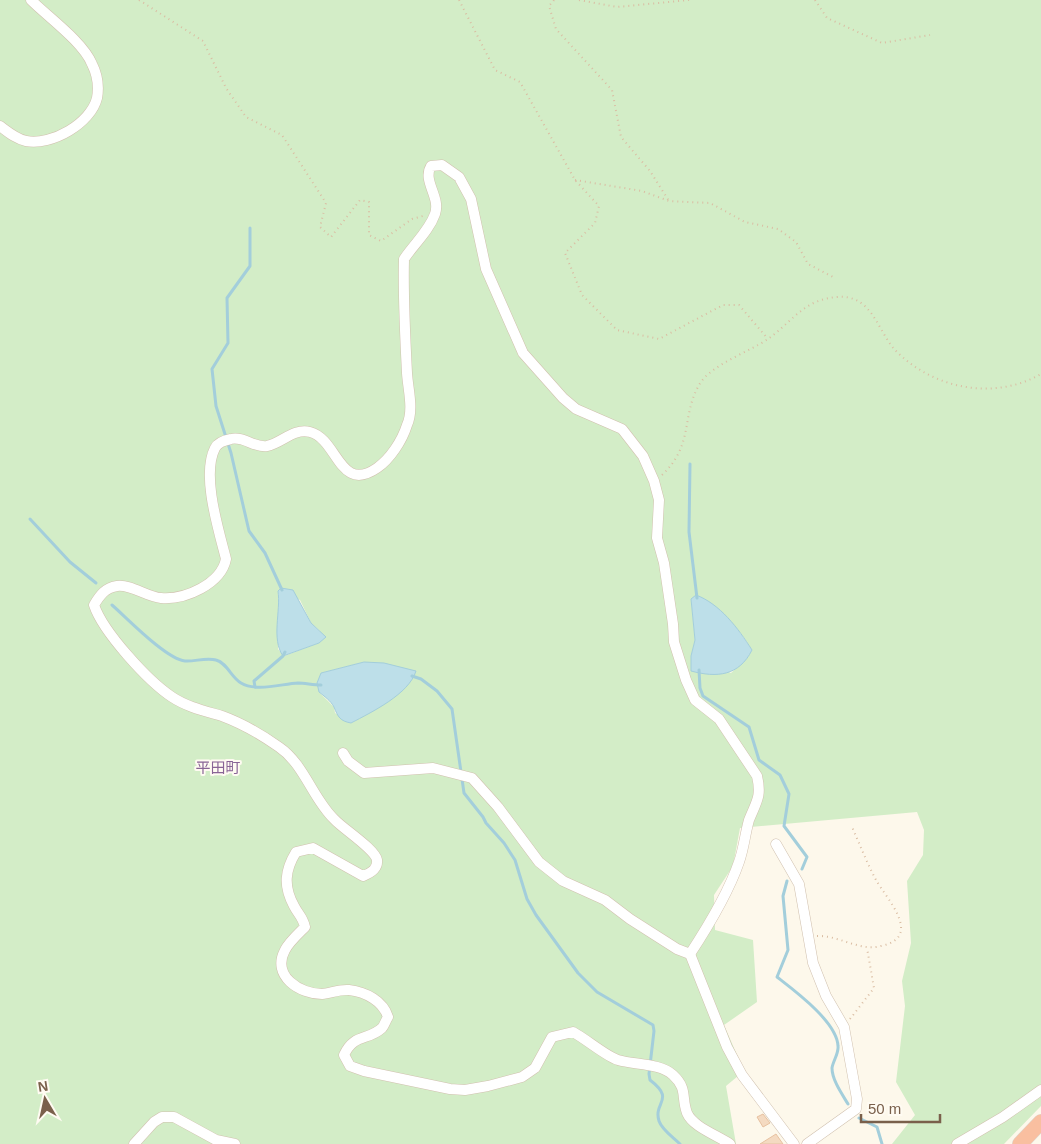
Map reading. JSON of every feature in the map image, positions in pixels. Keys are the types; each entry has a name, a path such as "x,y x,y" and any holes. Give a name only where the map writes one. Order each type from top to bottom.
{"highway":[{"path":"1020,1144 1041,1122"}],"street":[{"path":"0,126 13,136 27,141 42,141 56,137 77,124 90,112 96,99 97,82 92,62 31,0"},
{"path":"690,954 722,900 739,862 750,820 759,799 759,787 751,765 719,719 695,700 679,660 674,642 664,563 657,538 659,500 654,481 643,456 622,429 576,409 544,380 523,353 486,268 471,199 460,177 442,164 431,166 428,171 428,179 436,199 436,213 426,232 404,259 407,372 410,404 408,424 388,457 367,474 356,476 347,471 323,442 312,432 301,431 268,446 257,446 239,438 232,438 219,443 215,447 212,460 210,498 226,560 224,570 203,588 193,592 163,598 119,586 106,589 94,605 102,622 132,660 173,698 201,711 231,720 280,748 293,760 332,818 351,836 372,850 377,859 377,867 364,876 313,848 296,852 286,872 286,890 294,908 303,918 305,927 283,955 282,969 290,984 300,990 321,994 348,990 370,997 385,1008 388,1018 382,1028 354,1041 344,1055 350,1066 364,1071 450,1089 464,1090 522,1077 535,1068 552,1037 560,1033 573,1032 589,1040 616,1060 655,1067 672,1073 683,1086 687,1114 698,1127 711,1132 730,1144"},
{"path":"343,753 348,761 364,773 433,768 461,775 477,782 539,862 563,881 604,900 677,949 690,954 728,1047 742,1075 794,1144"},
{"path":"776,844 799,884 810,936 813,963 826,996 844,1027 857,1099 856,1109 807,1144"},
{"path":"957,1144 1003,1117 1041,1090"},
{"path":"134,1144 154,1122 162,1117 174,1117 216,1140 235,1144"}],"path":[{"path":"139,0 203,41 226,88 246,117 282,135 326,202 320,227 331,238 360,200 369,202 369,234 382,241 412,219 436,213"},
{"path":"458,0 495,70 520,82 575,180 599,206 595,223 565,254 582,295 616,330 659,339 723,305 739,305 768,339"},
{"path":"554,0 548,6 556,30 612,90 621,137 650,171 669,202"},
{"path":"579,0 616,7 689,0"},
{"path":"815,0 827,18 882,43 930,35"},
{"path":"575,180 642,190 669,202 710,203 745,222 778,229 796,242 808,264 833,277"},
{"path":"654,481 664,474 680,451 687,434 692,399 700,384 726,363 768,339 806,307 825,298 840,297 855,300 867,307 876,317 894,349 936,379 961,386 988,389 1005,388 1026,383 1041,374"},
{"path":"810,936 824,936 867,947 881,947 894,941 901,928 899,913 876,880 852,827"},
{"path":"844,1027 874,988 867,947"}],"green space":[{"path":"0,0 1041,0 1041,1106 1004,1144 892,1144 915,1115 896,1082 905,1006 902,981 911,943 907,881 923,855 924,830 917,812 740,828 733,866 714,895 715,930 753,940 757,1002 724,1025 744,1071 726,1086 736,1144 0,1144","holes":["278,591 300,600 311,623 320,631 319,643 284,656 278,649","691,599 726,619 739,631 752,650 748,657 731,673 691,656 695,640","364,662 399,693 351,723 335,713 334,707 319,692 321,673"]}],"water":[{"path":"281,588 293,590 311,623 326,637 319,643 283,656 279,649 277,633 278,591"},
{"path":"696,595 713,604 721,611 741,633 752,650 747,659 734,670 718,674 691,671 691,656 695,640 691,599"},
{"path":"364,662 384,663 416,671 406,687 398,695 351,723 340,718 331,703 319,692 317,683 321,673"}],"building":[{"path":"763,1114 770,1123 763,1127 757,1117"},
{"path":"776,1134 783,1144 760,1144"}],"waterway":[{"path":"250,228 250,266 227,298 228,343 212,369 216,406 231,453 249,531 265,553 282,590"},
{"path":"690,464 689,532 697,598"},
{"path":"30,519 70,562 96,583"},
{"path":"112,605 147,637 177,659 185,661 216,660 223,664 241,683 247,686 269,687 298,683 321,685"},
{"path":"255,687 254,681 283,656 285,652"},
{"path":"699,670 700,688 703,696 749,727 759,760 780,775 789,794 784,826 807,857 802,869"},
{"path":"412,676 421,679 437,691 452,709 464,793 486,823 504,843 515,860 527,899 536,915 578,973 597,992 653,1025 649,1074 650,1080 662,1092 663,1097 658,1115 659,1121 665,1130 680,1144"},
{"path":"787,881 783,896 788,950 777,977 814,1008 831,1027 838,1046 832,1073 848,1104"},
{"path":"859,1118 877,1127 882,1144"}],"district":[{"name":"平田町","path":"218,767"}]}
